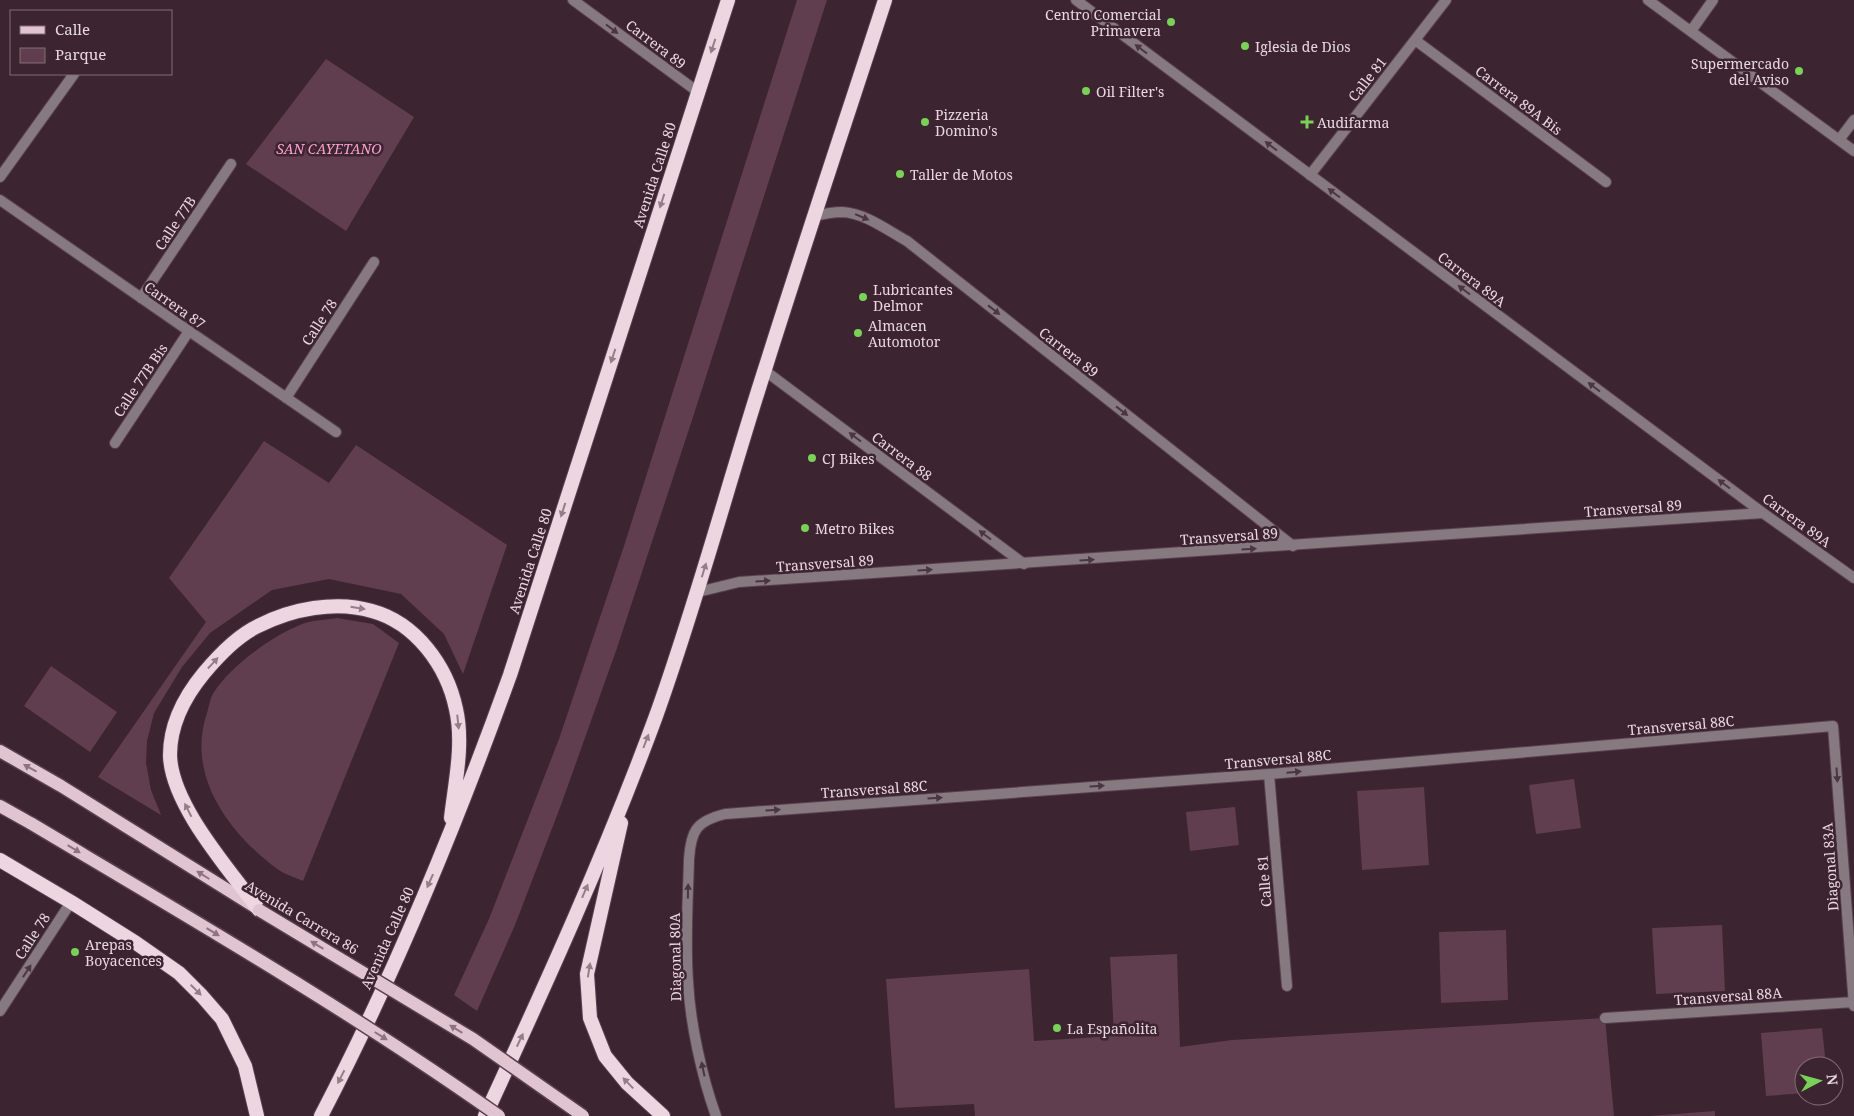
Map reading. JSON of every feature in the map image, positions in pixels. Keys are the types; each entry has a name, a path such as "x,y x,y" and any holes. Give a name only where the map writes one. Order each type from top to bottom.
{"highway":[{"name":"Avenida Calle 80","path":"321,1116 354,1051 450,836 477,767 513,665 728,0"},
{"path":"485,1116 562,946 628,788 656,715 698,592 764,370 885,0"},
{"path":"260,910 196,826 174,778 170,756 173,730 182,704 213,662 232,644 257,626 286,615 318,608 341,606 372,611 394,621 427,648 442,670 457,711 459,735 450,836"},
{"path":"628,788 587,974 590,1018 605,1056 627,1083 663,1116"},
{"path":"0,860 71,902 179,972 222,1019 244,1066 257,1116"}],"main road":[{"name":"Avenida Carrera 86","path":"0,751 61,786 260,910 473,1039 583,1116"},
{"path":"0,806 284,975 424,1063 499,1116"}],"street":[{"name":"Carrera 89","path":"573,0 698,92"},
{"name":"Carrera 89A","path":"1076,0 1854,578"},
{"name":"Calle 81","path":"1310,175 1446,0"},
{"path":"1648,0 1854,151"},
{"path":"1690,31 1713,0"},
{"name":"Carrera 89A Bis","path":"1415,40 1606,182"},
{"path":"0,177 73,75"},
{"path":"1838,140 1854,120"},
{"name":"Calle 77B","path":"141,298 231,164"},
{"name":"Carrera 87","path":"0,200 336,432"},
{"name":"Carrera 89","path":"814,216 842,212 853,214 907,241 1293,546"},
{"name":"Calle 78","path":"286,398 374,262"},
{"name":"Calle 77B Bis","path":"115,443 189,332"},
{"name":"Carrera 88","path":"764,370 1024,564"},
{"name":"Transversal 89","path":"698,592 739,582 1764,513"},
{"name":"Transversal 88C","path":"725,814 1269,774 1833,726"},
{"name":"Diagonal 83A","path":"1833,726 1851,924 1854,1006"},
{"name":"Calle 81","path":"1269,774 1287,986"},
{"name":"Diagonal 80A","path":"716,1116 708,1094 690,1010 688,980 688,858 690,839 697,826 711,817 725,814"},
{"name":"Calle 78","path":"0,1011 71,902"},
{"name":"Transversal 88A","path":"1605,1018 1854,1002"}],"green space":[{"path":"797,0 827,0 617,648 561,805 515,925 477,1011 454,995 489,919 559,739 624,546"},
{"name":"SAN CAYETANO","path":"326,59 414,117 346,231 246,164"},
{"path":"264,441 329,483 356,445 507,545 463,674 444,634 401,594 329,579 272,590 210,633 182,667 154,713 147,741 146,763 151,790 161,815 98,777 206,622 169,578"},
{"path":"337,618 373,624 399,643 303,881 276,868 258,854 228,819 216,800 207,780 202,758 202,736 213,694 221,682 241,662 277,636 289,630 309,622"},
{"path":"51,666 117,712 90,752 24,706"},
{"path":"1574,779 1581,828 1536,834 1529,785"},
{"path":"1424,787 1429,865 1362,870 1357,791"},
{"path":"1235,807 1239,845 1190,851 1186,812"},
{"path":"1722,925 1725,991 1656,994 1652,928"},
{"path":"1506,930 1508,1000 1441,1003 1439,932"},
{"path":"1177,954 1180,1047 1232,1040 1605,1018 1614,1116 975,1116 974,1104 895,1108 886,979 1029,969 1034,1041 1114,1036 1110,957"},
{"path":"1822,1028 1825,1056 1794,1056 1794,1094 1766,1096 1761,1033"},
{"path":"1715,1111 1715,1116 1649,1116"}],"place":[{"name":"Centro Comercial Primavera","path":"1171,22"},
{"name":"Iglesia de Dios","path":"1245,46"},
{"name":"Supermercado del Aviso","path":"1799,71"},
{"name":"Oil Filter's","path":"1086,91"},
{"name":"Pizzeria Domino's","path":"925,122"},
{"name":"Audifarma","path":"1307,122"},
{"name":"Taller de Motos","path":"900,174"},
{"name":"Lubricantes Delmor","path":"863,297"},
{"name":"Almacen Automotor","path":"858,333"},
{"name":"CJ Bikes","path":"812,458"},
{"name":"Metro Bikes","path":"805,528"},
{"name":"Arepas Boyacences","path":"75,952"},
{"name":"La Españolita","path":"1057,1028"}]}
